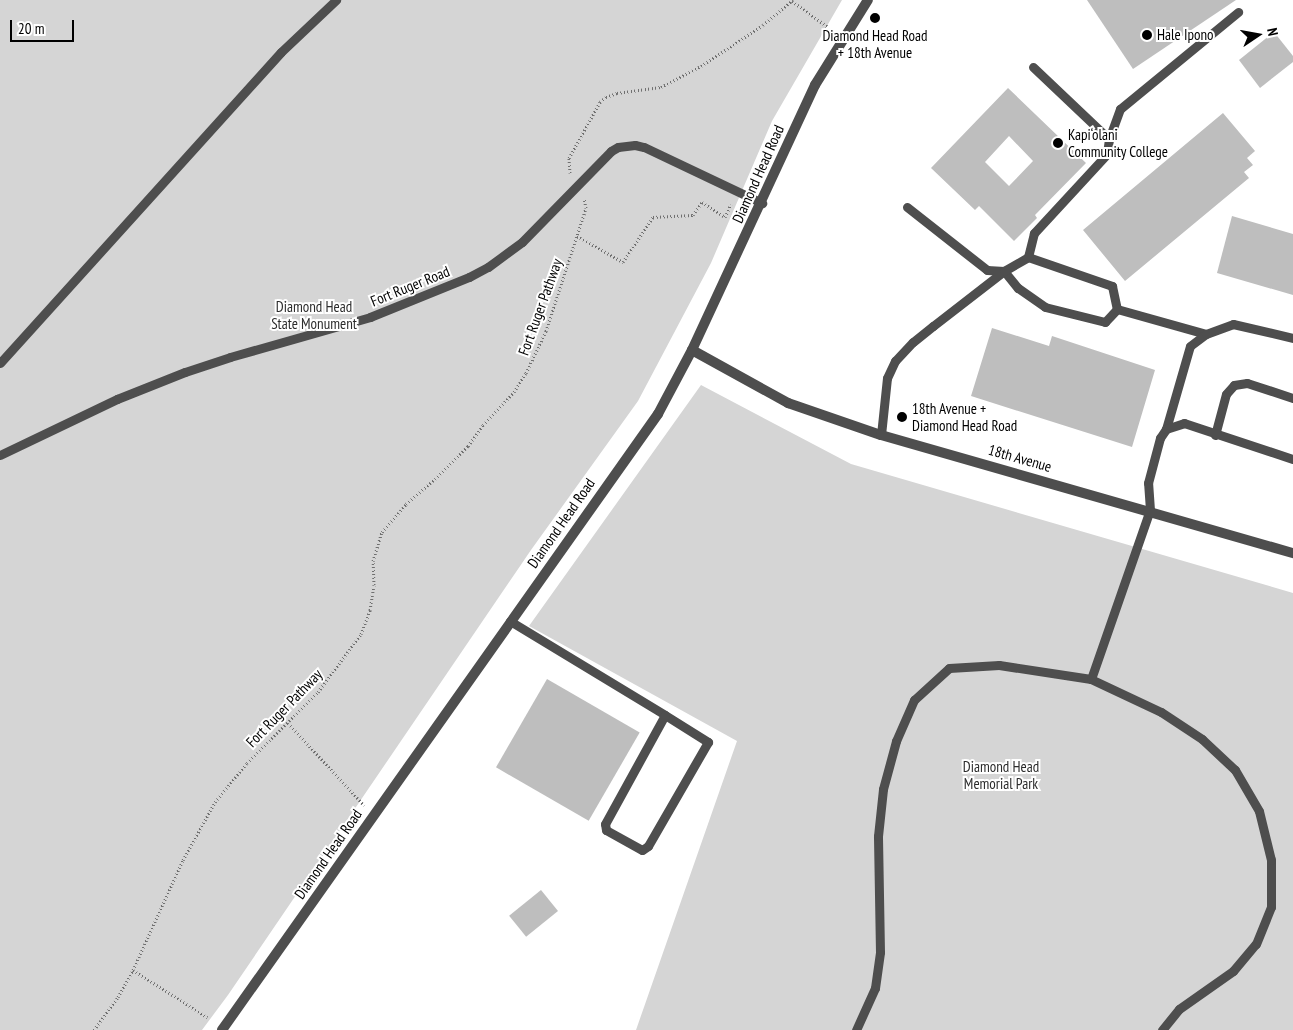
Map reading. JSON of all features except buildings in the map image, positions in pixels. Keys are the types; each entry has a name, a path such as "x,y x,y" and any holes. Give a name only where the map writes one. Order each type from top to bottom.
{"street":[{"name":"Diamond Head Road","path":"222,1030 658,414 692,350 815,86 868,0"},
{"name":"18th Avenue","path":"692,350 788,403 881,435 1150,510 1293,553"}],"lane":[{"path":"0,363 282,52 329,4 336,0"},
{"path":"1028,258 1034,233 1107,154 1109,139 1120,109 1238,12"},
{"path":"1033,67 1109,139"},
{"name":"Fort Ruger Road","path":"0,455 117,400 185,372 230,357 370,317 468,277 488,267 522,242 611,151 618,147 635,145 644,147 762,203"},
{"path":"907,206 987,270 1004,271 1018,288 1045,307 1105,322 1117,309"},
{"path":"881,435 886,378 895,361 913,342 1004,271 1028,258 1112,286 1117,309"},
{"path":"1117,309 1206,334"},
{"path":"1091,679 1150,510 1148,482 1160,438 1166,429 1190,346 1206,334 1233,324 1293,338"},
{"path":"1215,435 1226,394 1234,385 1247,383 1293,398"},
{"path":"1166,429 1184,424 1293,459"},
{"path":"510,622 665,714 708,742 648,846 642,850 606,830 604,824 665,714"},
{"path":"856,1030 875,988 880,952 878,836 883,789 896,741 914,700 949,668 999,665 1091,679 1162,712 1202,739 1235,770 1259,812 1271,860 1271,907 1256,944 1233,971 1179,1009 1162,1030"}],"path":[{"path":"571,174 569,158 600,102 606,97 617,93 660,87 702,66 748,36 792,1 828,27"},
{"path":"577,236 623,262 653,217 692,215 702,202 725,217 737,190"},
{"name":"Fort Ruger Pathway","path":"94,1030 118,997 133,970 194,838 215,802 247,763 288,723 332,675 361,634 370,610 374,585 373,561 382,532 406,504 435,480 462,452 514,392 526,373 546,331 586,208 584,197"},
{"path":"288,723 374,815"},
{"path":"133,970 207,1017"}],"green space":[{"name":"Diamond Head State Monument","path":"0,0 842,0 772,121 711,263 638,401 531,550 228,995 202,1030 0,1030"},
{"name":"Diamond Head Memorial Park","path":"701,385 851,464 1293,593 1293,1030 636,1030 737,741 529,626"}],"place":[{"name":"Diamond Head Road + 18th Avenue","path":"875,18"},
{"name":"Hale Ipono","path":"1147,35"},
{"name":"Kapi‘olani Community College","path":"1058,143"},
{"name":"18th Avenue + Diamond Head Road","path":"902,417"}]}
